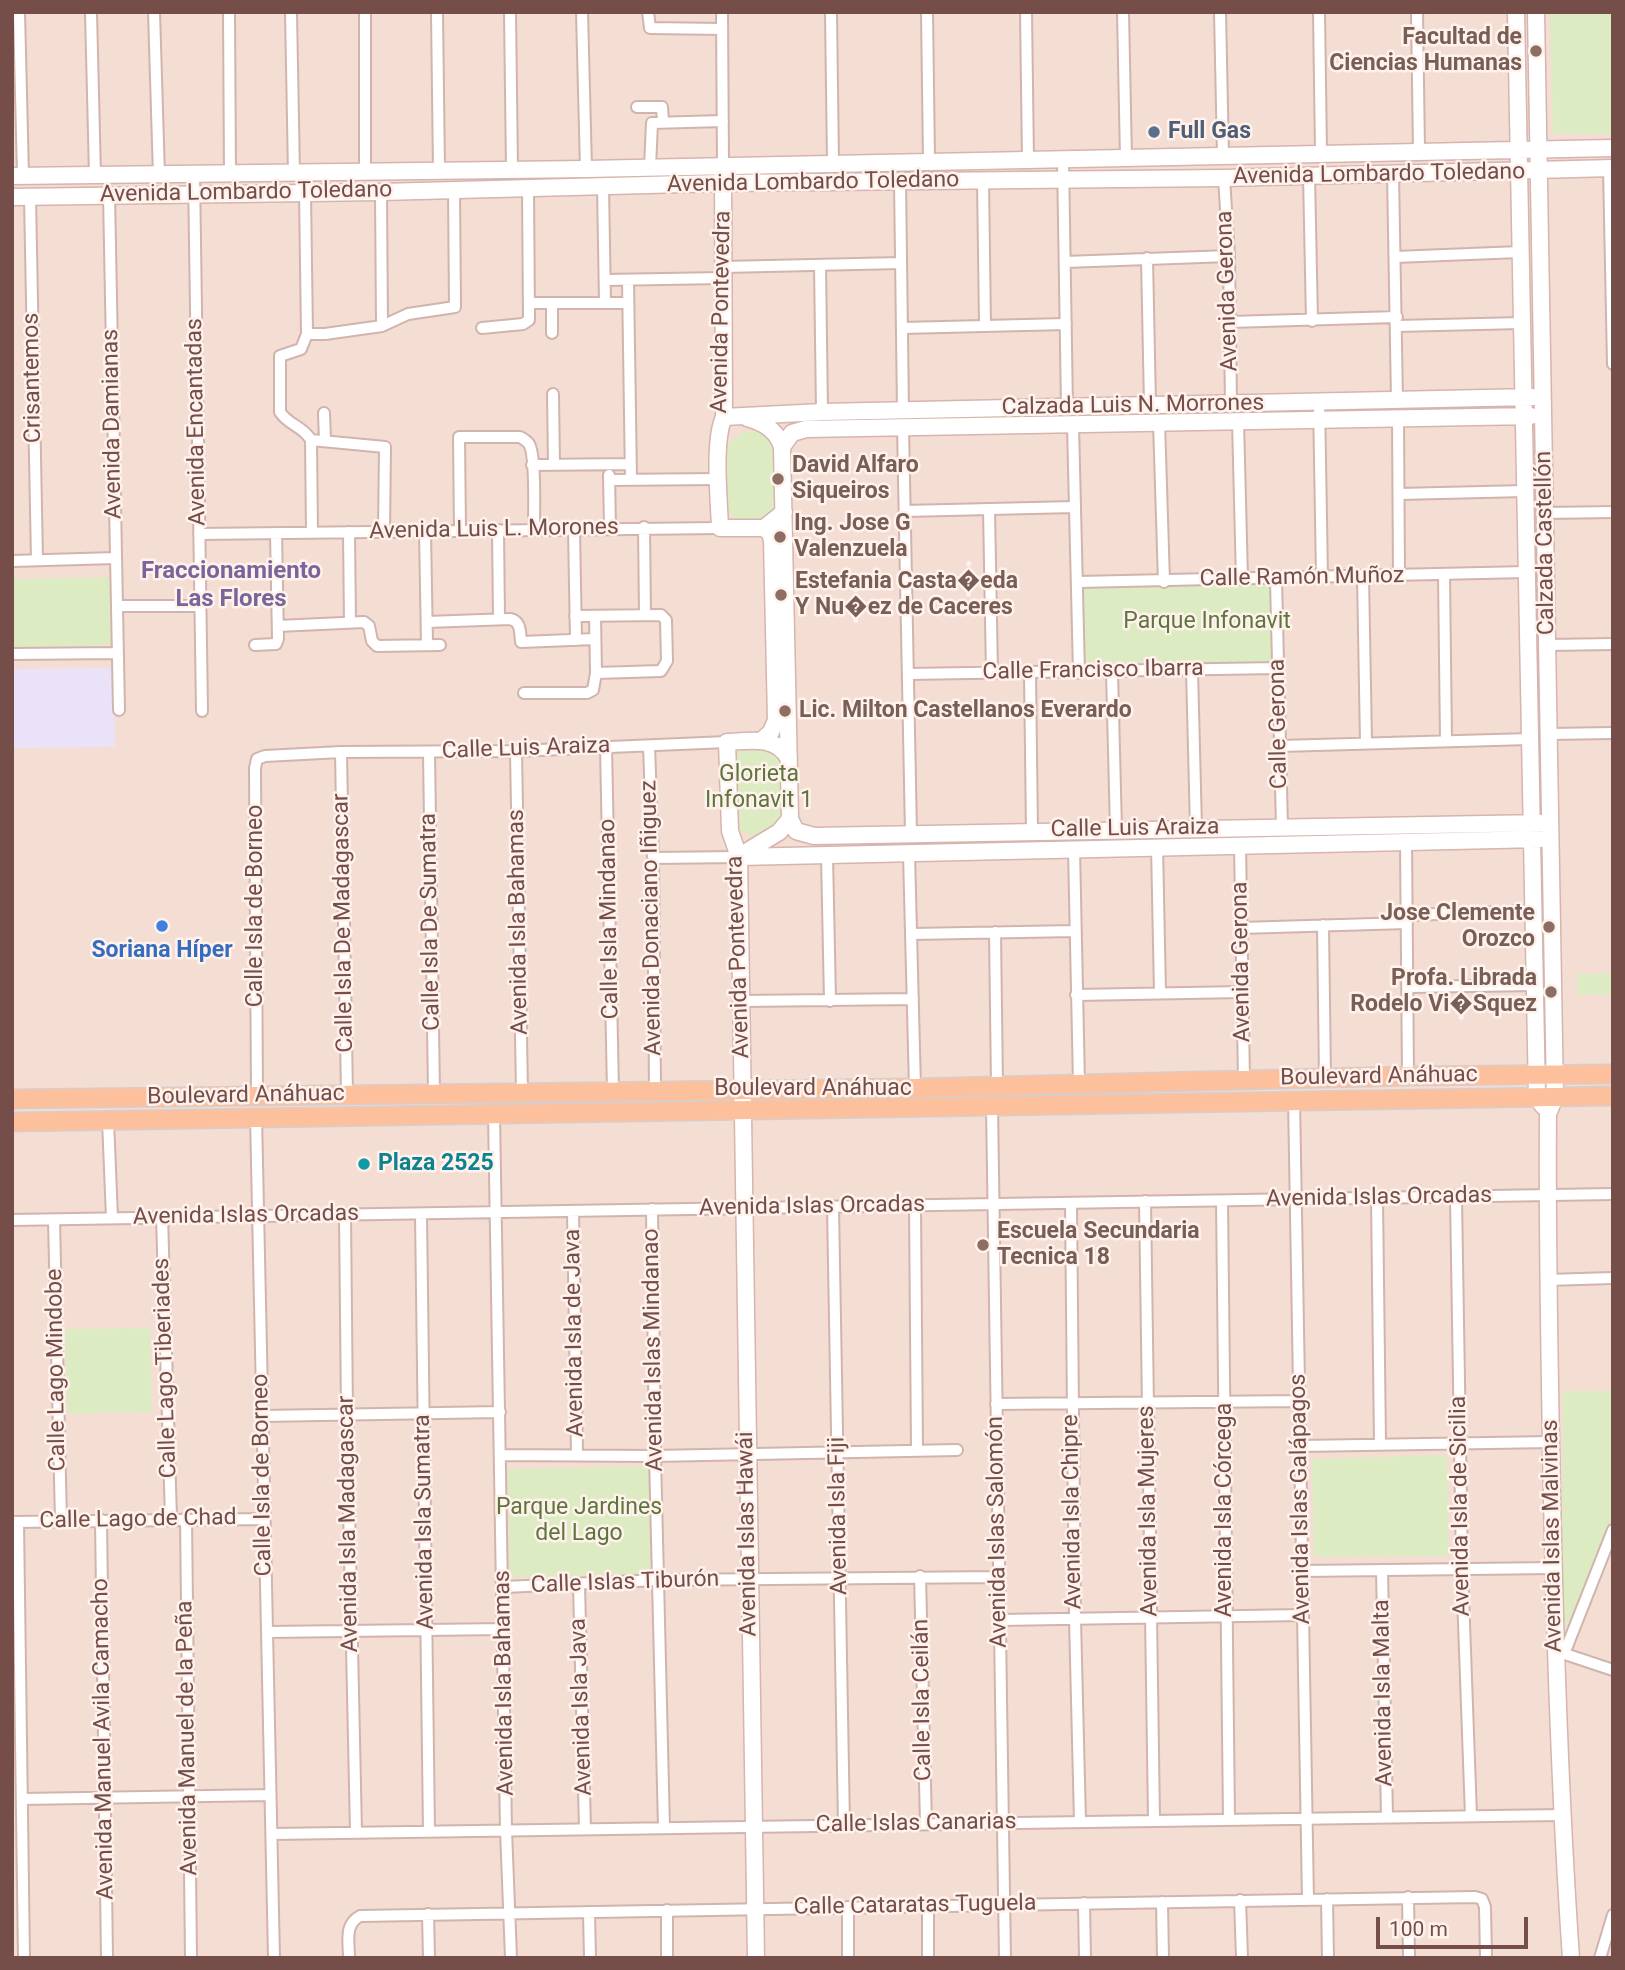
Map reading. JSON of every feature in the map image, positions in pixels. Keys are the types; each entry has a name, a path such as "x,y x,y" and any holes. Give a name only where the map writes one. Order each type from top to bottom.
{"main road":[{"name":"Boulevard Anáhuac","path":"12,1098 915,1088 1408,1076 1613,1074"},
{"name":"Boulevard Anáhuac","path":"12,1122 1613,1096"}],"street":[{"path":"18,176 19,12"},
{"path":"91,12 95,176"},
{"path":"154,12 159,176"},
{"path":"229,12 230,175"},
{"path":"291,12 294,174"},
{"path":"365,12 365,172"},
{"path":"437,12 439,171"},
{"path":"510,12 512,169"},
{"path":"582,12 586,169"},
{"path":"648,12 650,28 722,29"},
{"name":"Avenida Pontevedra","path":"720,528 721,423 732,416 723,272 722,12"},
{"path":"831,12 834,163"},
{"path":"927,12 929,161"},
{"path":"1026,12 1028,160"},
{"path":"1123,12 1126,159"},
{"path":"1220,12 1223,155"},
{"path":"1319,12 1321,153"},
{"path":"1417,12 1419,151"},
{"name":"Calzada Castellón","path":"1516,12 1535,985 1546,1074"},
{"name":"Calzada Castellón","path":"1536,12 1552,831 1546,1074"},
{"path":"637,107 662,107 663,122"},
{"path":"650,167 650,124 723,121"},
{"name":"Avenida Lombardo Toledano","path":"18,176 586,169 1613,148"},
{"path":"1063,159 1067,408"},
{"path":"1611,168 1613,364"},
{"name":"Avenida Lombardo Toledano","path":"12,197 381,192 723,183 1224,178 1611,168"},
{"path":"479,170 479,189"},
{"path":"1393,174 1397,400"},
{"name":"Avenida Encantadas","path":"194,175 202,711"},
{"path":"1309,175 1312,321"},
{"name":"Avenida Gerona","path":"1224,178 1229,256 1231,403"},
{"path":"983,180 985,326"},
{"path":"900,181 911,834"},
{"path":"603,186 605,303"},
{"path":"482,328 523,324 529,320 528,188"},
{"path":"307,334 382,326 408,314 455,307 454,190"},
{"path":"381,192 382,326"},
{"path":"304,193 307,334 301,349 280,356 279,412 288,422 306,432 311,440 312,533"},
{"name":"Avenida Damianas","path":"109,195 119,710"},
{"name":"Crisantemos","path":"30,197 37,560"},
{"path":"1395,257 1520,252"},
{"path":"1065,262 1229,256"},
{"path":"1147,258 1150,405"},
{"path":"605,280 820,265 901,263"},
{"path":"820,265 822,412"},
{"path":"628,280 631,480"},
{"path":"530,303 628,303"},
{"path":"552,303 552,333"},
{"path":"1230,322 1521,323"},
{"path":"902,328 1066,324"},
{"path":"553,394 554,465"},
{"name":"Calzada Luis N. Morrones","path":"930,419 1067,408 1150,405 1542,397"},
{"path":"1319,401 1322,578"},
{"name":"Calzada Luis N. Morrones","path":"732,416 822,412 903,419 1073,425 1542,416"},
{"path":"324,414 325,441"},
{"path":"732,416 755,420 770,428 779,438 782,447 790,820 779,832 739,857"},
{"path":"1398,418 1399,576"},
{"name":"Calzada Luis N. Morrones","path":"782,447 792,433 801,430 903,419"},
{"path":"1238,421 1242,580"},
{"path":"1159,422 1164,582"},
{"path":"1073,425 1079,673"},
{"path":"460,530 459,437 520,437 527,441 532,465 534,529"},
{"path":"311,440 385,447 384,532"},
{"path":"532,465 631,464"},
{"path":"609,465 610,528"},
{"path":"609,480 719,479"},
{"path":"1399,494 1525,491"},
{"path":"905,511 1075,507"},
{"path":"989,509 992,673"},
{"path":"761,741 772,732 776,720 772,540 764,527 783,512"},
{"path":"1545,513 1613,512"},
{"path":"644,527 645,615"},
{"name":"Avenida Luis L. Morones","path":"199,534 764,527"},
{"path":"574,529 576,640"},
{"path":"498,530 499,618"},
{"path":"425,531 427,645"},
{"path":"349,532 350,623"},
{"path":"255,645 276,644 276,533"},
{"path":"12,561 116,558"},
{"name":"Calle Ramón Muñoz","path":"1078,582 1276,580 1527,572"},
{"path":"1444,575 1446,741"},
{"path":"1363,576 1366,743"},
{"name":"Calle Gerona","path":"1276,580 1282,827"},
{"path":"117,606 200,606"},
{"path":"575,616 661,615 666,620 667,661 664,669 658,672 596,673"},
{"path":"524,693 587,693 593,690 596,673 595,616"},
{"path":"427,622 499,618 516,621 521,642 595,639"},
{"path":"278,626 363,622 369,626 374,644 382,647 440,645"},
{"path":"1548,645 1613,643"},
{"path":"12,654 118,653"},
{"name":"Calle Francisco Ibarra","path":"908,674 1278,668"},
{"path":"1192,670 1196,828"},
{"path":"1112,672 1116,830"},
{"path":"1030,673 1032,832"},
{"path":"1550,734 1613,733"},
{"path":"1280,746 1530,739"},
{"path":"761,741 778,746 789,759"},
{"name":"Calle Luis Araiza","path":"257,759 265,756 341,752 516,751 761,741"},
{"name":"Avenida Pontevedra","path":"727,742 730,831 739,857 744,1110"},
{"name":"Avenida Donaciano Iñiguez","path":"649,746 655,1090"},
{"name":"Calle Isla Mindanao","path":"606,747 613,1091"},
{"name":"Avenida Isla Bahamas","path":"516,751 522,1092"},
{"name":"Calle Isla De Madagascar","path":"341,752 347,1094"},
{"name":"Calle Isla De Sumatra","path":"429,752 434,1093"},
{"name":"Calle Isla de Borneo","path":"257,759 257,1095"},
{"name":"Calle Luis Araiza","path":"790,820 796,831 814,836 1282,827 1406,841 1532,831"},
{"name":"Calle Luis Araiza","path":"653,858 1240,845 1363,835 1552,831"},
{"path":"956,833 957,852"},
{"path":"1406,841 1408,1076"},
{"name":"Avenida Gerona","path":"1240,845 1244,1080"},
{"path":"1157,846 1160,993"},
{"path":"1074,849 1079,1084"},
{"path":"909,854 915,1088"},
{"path":"827,855 830,1001"},
{"path":"1241,928 1533,911"},
{"path":"1323,925 1325,1079"},
{"path":"912,934 1075,931"},
{"path":"995,932 997,1086"},
{"path":"1408,987 1535,985"},
{"path":"1076,995 1242,992"},
{"path":"742,1001 913,999"},
{"path":"1546,1074 1555,1097"},
{"path":"1546,1074 1537,1097 1548,1114"},
{"name":"Avenida Islas Malvinas","path":"1555,1097 1548,1114 1547,1280 1553,1568 1559,1652 1561,1815 1571,1958"},
{"name":"Avenida Islas Galápagos","path":"1294,1100 1308,1899"},
{"name":"Avenida Islas Salomón","path":"992,1106 1005,1958"},
{"name":"Avenida Islas Hawái","path":"744,1110 756,1958"},
{"name":"Avenida Isla Bahamas","path":"494,1114 505,1629 506,1830 511,1958"},
{"name":"Calle Isla de Borneo","path":"256,1116 274,1958"},
{"path":"108,1120 112,1218"},
{"name":"Avenida Islas Orcadas","path":"12,1220 1613,1194"},
{"name":"Avenida Isla de Sicilia","path":"1455,1197 1462,1568 1471,1816"},
{"path":"1377,1198 1380,1444"},
{"name":"Avenida Isla Mujeres","path":"1145,1201 1154,1820"},
{"name":"Avenida Isla Córcega","path":"1222,1201 1229,1819"},
{"name":"Avenida Isla Chipre","path":"1070,1203 1080,1822"},
{"path":"915,1206 917,1451"},
{"name":"Avenida Isla Fiji","path":"833,1207 844,1825"},
{"name":"Avenida Islas Mindanao","path":"652,1209 657,1580 664,1828"},
{"name":"Avenida Isla de Java","path":"573,1211 577,1454"},
{"name":"Avenida Isla Sumatra","path":"421,1214 429,1831"},
{"name":"Avenida Isla Madagascar","path":"345,1215 356,1832"},
{"name":"Calle Lago Tiberiades","path":"162,1217 171,1519"},
{"name":"Calle Lago Mindobe","path":"54,1220 61,1521"},
{"path":"1547,1280 1613,1278"},
{"path":"996,1404 1299,1401"},
{"path":"262,1416 500,1412"},
{"path":"1300,1446 1551,1442"},
{"path":"501,1455 655,1456 957,1450"},
{"name":"Avenida Manuel de la Peña","path":"186,1518 191,1958"},
{"name":"Calle Lago de Chad","path":"15,1522 265,1519"},
{"name":"Avenida Manuel Avila Camacho","path":"100,1520 107,1958"},
{"path":"15,1522 22,1799 17,1822 24,1958"},
{"path":"1613,1530 1559,1652 1613,1670"},
{"path":"1303,1571 1553,1568"},
{"name":"Avenida Isla Malta","path":"1382,1570 1387,1817"},
{"name":"Calle Isla Ceilán","path":"920,1576 926,1824"},
{"name":"Calle Islas Tiburón","path":"504,1587 657,1580 999,1577"},
{"name":"Avenida Isla Java","path":"579,1585 585,1829"},
{"path":"1000,1620 1303,1615"},
{"path":"268,1632 505,1629"},
{"path":"22,1799 270,1795"},
{"name":"Calle Islas Canarias","path":"272,1834 1561,1815"},
{"path":"1408,1897 1409,1958"},
{"name":"Calle Cataratas Tuguela","path":"349,1958 350,1924 360,1916 1475,1897 1482,1899 1485,1907 1486,1958"},
{"path":"1327,1899 1328,1958"},
{"path":"1240,1900 1242,1958"},
{"path":"1162,1902 1163,1958"},
{"path":"1084,1903 1085,1958"},
{"path":"928,1906 928,1958"},
{"path":"848,1907 849,1958"},
{"path":"667,1910 667,1958"},
{"path":"589,1912 590,1958"},
{"path":"428,1914 429,1958"},
{"path":"1600,1958 1613,1914"}],"shaded area":[{"path":"12,12 1613,12 1613,1958 12,1958"},
{"path":"114,668 115,747 12,748 12,669"}],"green space":[{"path":"1550,12 1613,12 1613,134 1553,134"},
{"path":"756,431 774,441 778,510 766,522 743,524 733,518 726,506 725,452 727,446 742,432"},
{"path":"113,577 114,645 12,647 12,579"},
{"name":"Parque Infonavit","path":"1272,580 1275,662 1085,662 1084,585"},
{"name":"Glorieta Infonavit 1","path":"761,743 783,759 785,817 762,836 748,835 734,820 734,757 746,746"},
{"path":"1613,973 1613,994 1578,995 1577,974"},
{"path":"150,1328 152,1412 67,1414 65,1329"},
{"path":"1563,1391 1613,1391 1613,1516 1562,1637"},
{"path":"1447,1455 1449,1556 1314,1557 1312,1459"},
{"name":"Parque Jardines del Lago","path":"648,1466 651,1575 510,1577 508,1469"}],"place":[{"name":"Facultad de Ciencias Humanas","path":"1536,51"},
{"name":"Full Gas","path":"1154,132"},
{"name":"David Alfaro Siqueiros","path":"778,479"},
{"name":"Ing. Jose G Valenzuela","path":"780,537"},
{"name":"Estefania Casta�eda Y Nu�ez de Caceres","path":"781,595"},
{"name":"Lic. Milton Castellanos Everardo","path":"785,711"},
{"name":"Soriana Híper","path":"162,926"},
{"name":"Jose Clemente Orozco","path":"1549,927"},
{"name":"Profa. Librada Rodelo Vi�Squez","path":"1551,992"},
{"name":"Plaza 2525","path":"364,1164"},
{"name":"Escuela Secundaria Tecnica 18","path":"983,1245"}],"district":[{"name":"Fraccionamiento Las Flores","path":"231,586"}]}
